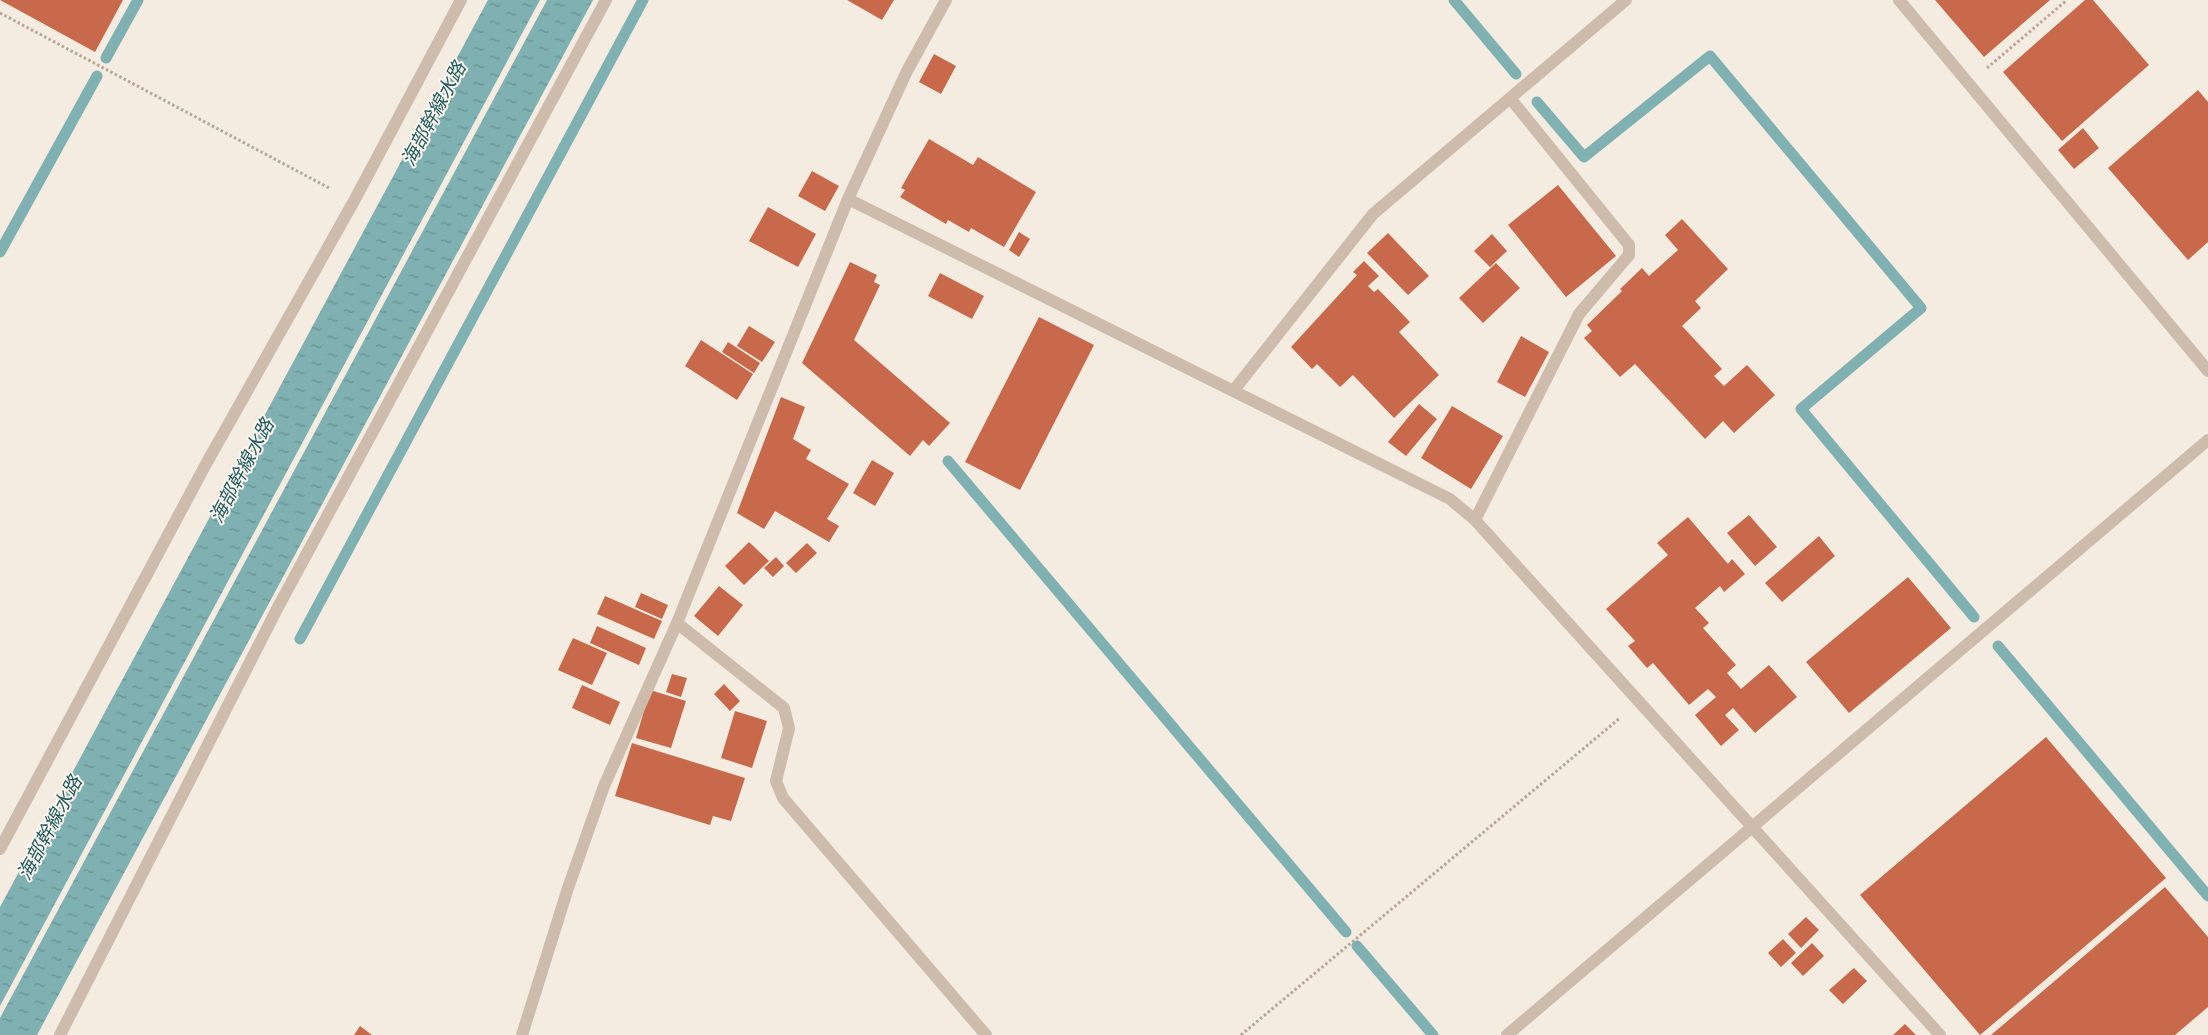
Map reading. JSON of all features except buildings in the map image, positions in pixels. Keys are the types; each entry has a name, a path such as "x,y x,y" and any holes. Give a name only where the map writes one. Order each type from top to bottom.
{"street":[{"path":"0,849 206,464 354,201 461,0"},
{"path":"60,1035 277,609 606,0"},
{"path":"522,1035 568,888 604,786 677,623 848,199 907,71 946,0"},
{"path":"1234,390 1373,214 1626,0"},
{"path":"1899,0 2208,371"},
{"path":"1475,520 1579,314 1629,256 1629,245 1510,98"},
{"path":"848,199 1450,498 1475,520 1940,1035"},
{"path":"1507,1035 2208,440"},
{"path":"677,623 784,708 789,728 776,781 783,798 986,1035"}],"path":[{"path":"1969,83 2067,0"},
{"path":"0,13 354,201"},
{"path":"1240,1035 1638,702"}],"water":[{"name":"海部幹線水路","path":"488,0 540,0 0,1006 0,907"},
{"path":"547,0 593,0 37,1035 0,1035 0,1018"}],"waterway":[{"path":"106,58 138,0"},
{"path":"300,639 643,0"},
{"path":"1454,0 1516,74"},
{"path":"1537,102 1584,157 1710,56 1921,308 1801,409 1974,617"},
{"path":"0,252 97,76"},
{"path":"948,461 1346,932"},
{"path":"1998,646 2208,896"},
{"path":"1357,946 1433,1035"}]}
